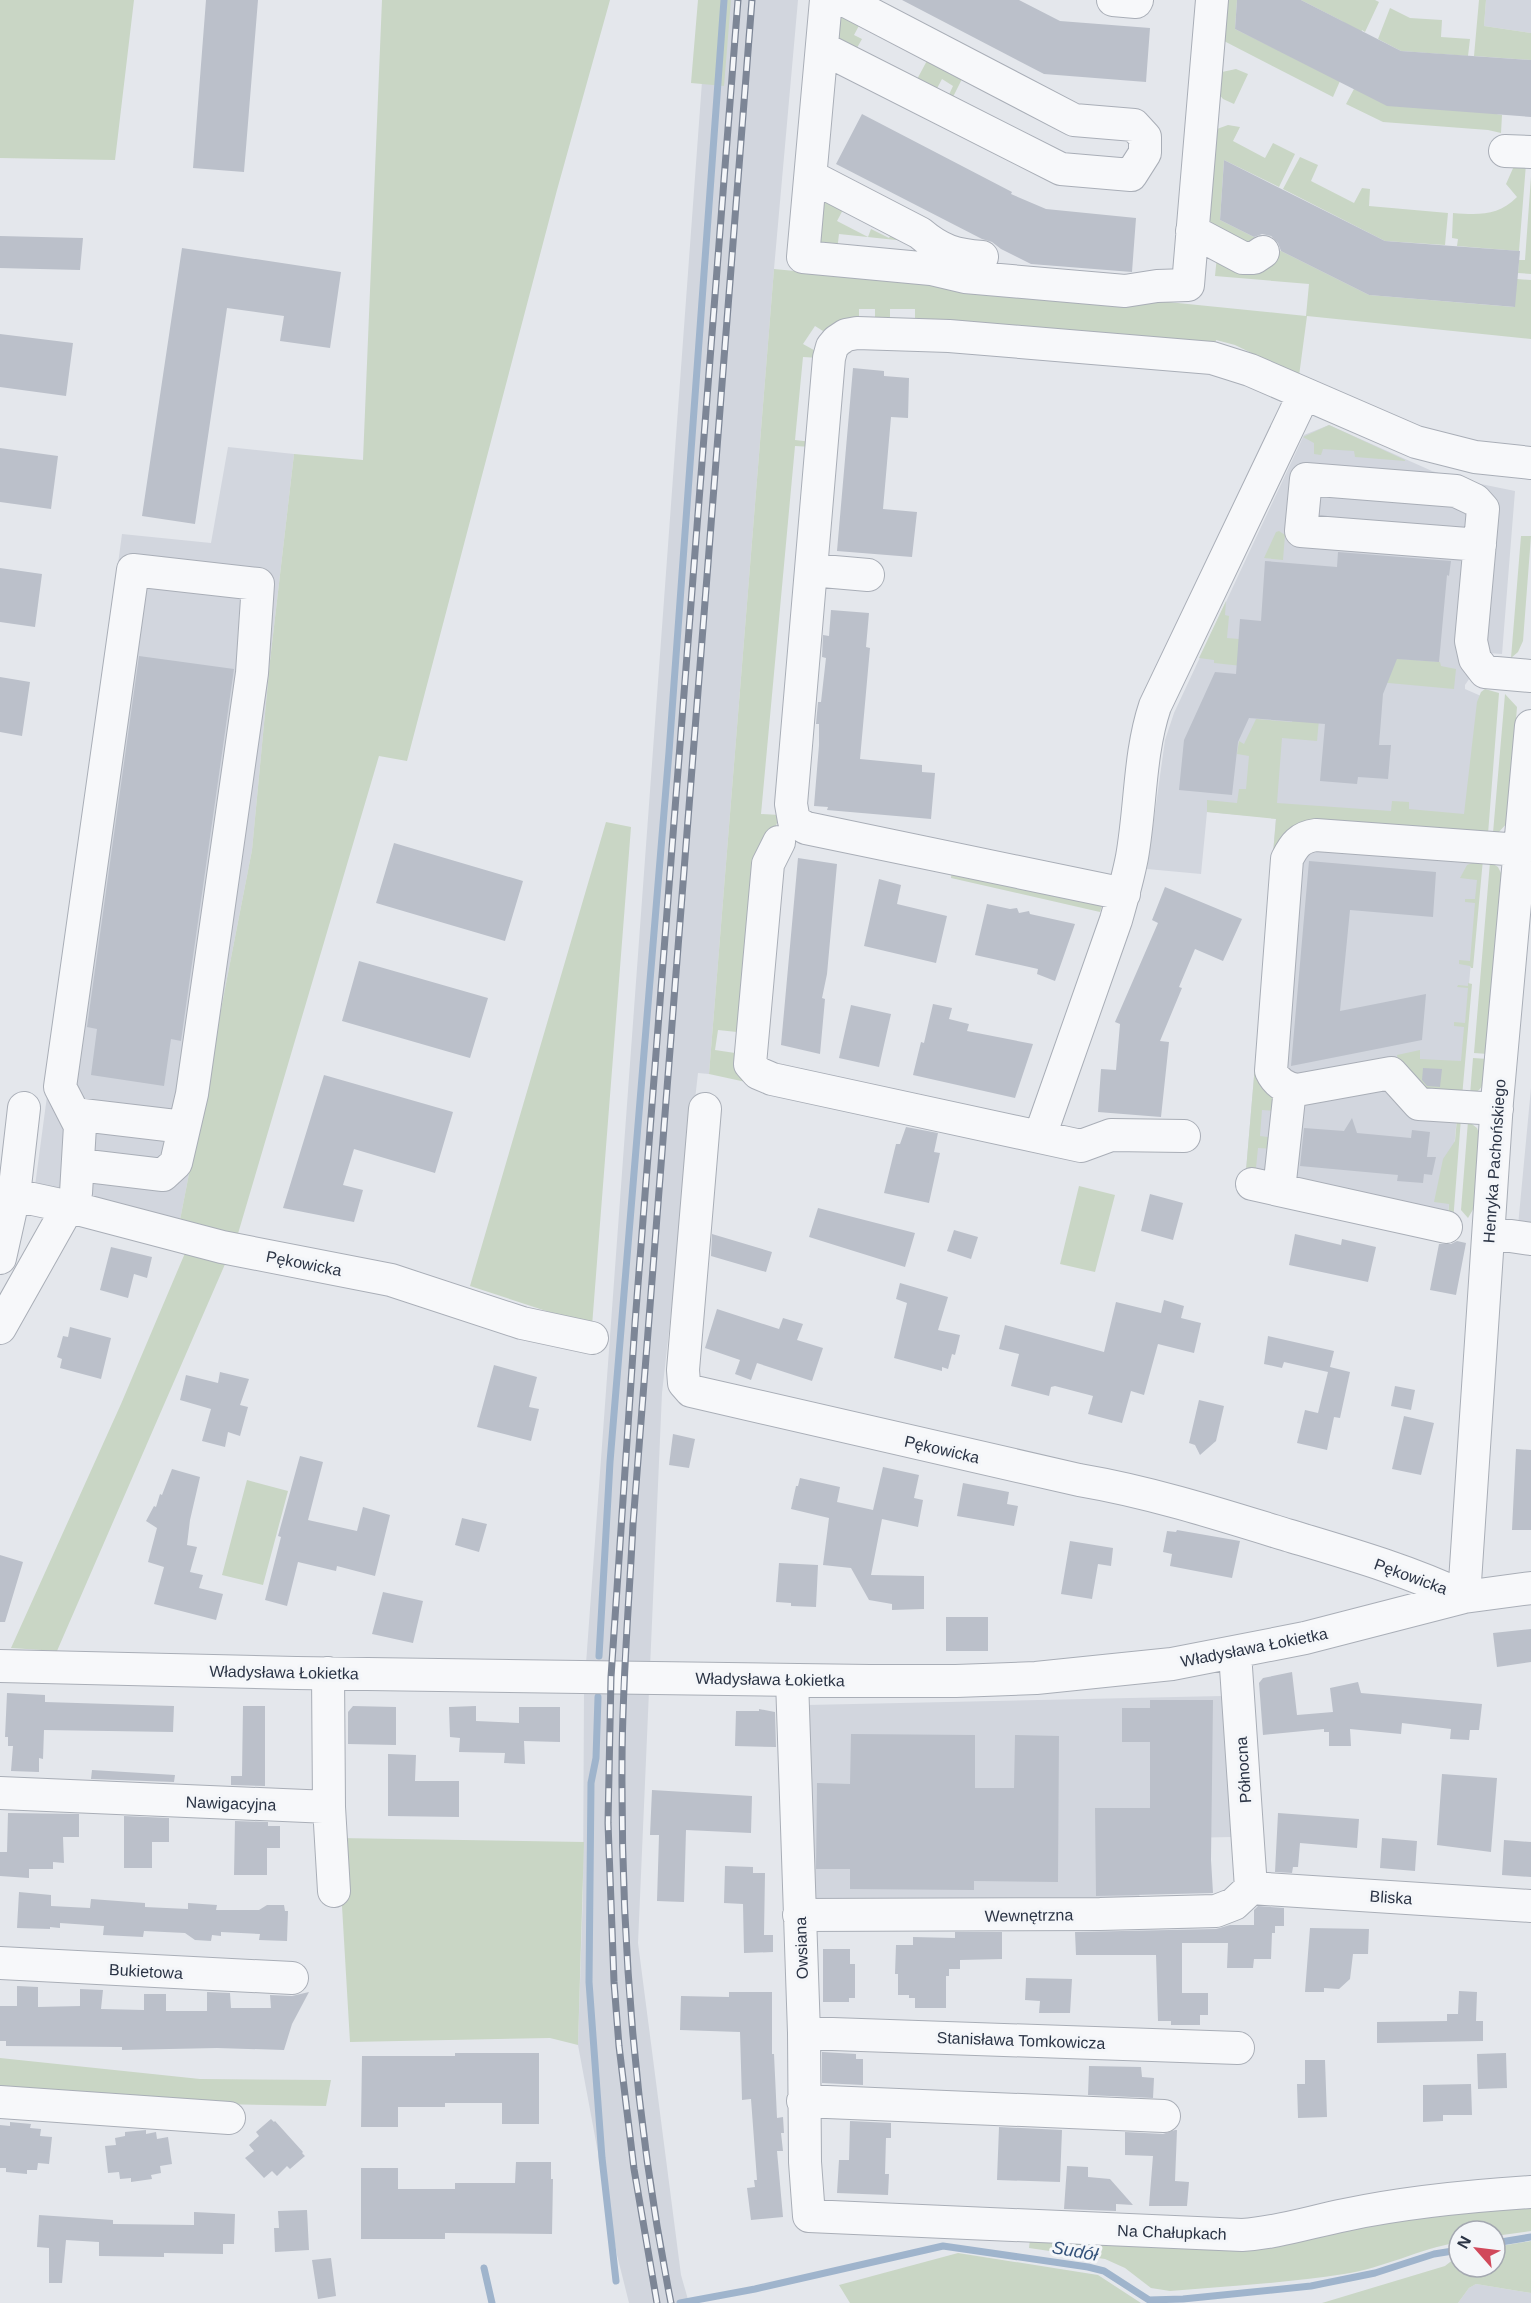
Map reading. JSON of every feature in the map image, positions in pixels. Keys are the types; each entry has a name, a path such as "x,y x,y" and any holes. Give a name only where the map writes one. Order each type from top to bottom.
{"street":[{"path":"826,0 812,177 803,257 931,269 965,277 1125,291 1157,286 1188,285 1212,0"},
{"path":"822,48 1061,169 1131,175 1145,153 1145,137 1134,125 1074,120 844,0"},
{"path":"1113,0 1136,2 1137,0"},
{"path":"812,177 920,233 944,250 958,255 1000,259"},
{"path":"1192,231 1243,258 1254,258 1263,252"},
{"path":"1124,894 806,828 794,821 790,804 829,358 832,347 846,335 858,333 949,336 1212,358 1231,362 1416,442 1475,456 1531,463"},
{"path":"1040,1136 1124,894 1132,856 1145,748 1155,705 1304,394"},
{"path":"1480,545 1301,531 1305,479 1456,491 1475,500 1483,509 1472,651 1485,672 1531,676"},
{"path":"1257,492 1279,503 1303,504"},
{"path":"0,1328 76,1193 80,1126 60,1088 132,570 258,584 252,673 192,1094 176,1163 163,1175 79,1165"},
{"path":"811,570 868,575"},
{"name":"Henryka Pachońskiego","path":"1464,1597 1497,1109 1529,774 1531,727"},
{"path":"1497,1109 1419,1104 1391,1073 1310,1088 1290,1089 1279,1082 1271,1071 1287,859 1297,842 1306,836 1316,835 1520,850"},
{"path":"779,842 768,864 750,1064 758,1073 772,1079 1081,1146 1111,1135 1184,1136"},
{"path":"1290,1089 1266,1187 1446,1227"},
{"path":"0,1258 10,1178 24,1108"},
{"name":"Pękowicka","path":"705,1109 683,1370 684,1383 691,1390 1068,1478 1120,1487 1218,1514 1411,1573 1464,1597"},
{"path":"74,1114 184,1127"},
{"name":"Pękowicka","path":"10,1178 70,1207 222,1247 391,1280 522,1323 592,1338"},
{"path":"1490,1233 1531,1239"},
{"name":"Władysława Łokietka","path":"0,1666 792,1680 956,1681 1036,1678 1136,1669 1235,1653 1359,1625 1464,1597 1531,1588"},
{"name":"Północna","path":"1235,1653 1251,1888"},
{"path":"328,1673 328,1807 334,1891"},
{"name":"Owsiana","path":"792,1680 804,2033 806,2192 809,2216"},
{"name":"Nawigacyjna","path":"0,1793 328,1807"},
{"name":"Bliska","path":"1251,1888 1531,1906"},
{"name":"Wewnętrzna","path":"799,1915 995,1915 1216,1911 1234,1904 1251,1888"},
{"name":"Bukietowa","path":"0,1963 292,1978"},
{"name":"Stanisława Tomkowicza","path":"804,2033 1238,2048"},
{"path":"804,2101 1164,2116"},
{"path":"0,2102 229,2118"},
{"name":"Na Chałupkach","path":"809,2216 1242,2235 1268,2233 1347,2214 1475,2196 1531,2192"}],"shaded area":[{"path":"708,0 798,0 709,1074 698,1073 662,1393 638,1943 681,2275 689,2303 629,2303 617,2255 578,2045 583,1892 584,1691"},
{"path":"1486,0 1531,0 1531,33 1484,26"},
{"path":"1329,425 1432,471 1515,491 1502,654 1487,653 1465,685 1465,689 1481,696 1495,698 1446,1237 1244,1194 1276,818 1207,812 1201,874 1147,869 1165,740 1174,713 1304,435"},
{"path":"228,447 294,454 270,661 252,850 180,1220 35,1186 122,534 211,543"},
{"path":"1531,1088 1531,1250 1516,1247"},
{"path":"1222,1696 1231,1837 1141,1839 1139,1909 812,1899 807,1705"},
{"path":"1476,2284 1531,2293 1531,2303 1458,2303 1469,2288"}],"green space":[{"path":"0,0 134,0 115,160 0,158"},
{"path":"382,0 610,0 557,190 407,761 379,756 237,1237 180,1220 252,850 270,661 294,454 363,460"},
{"path":"698,0 731,0 724,86 691,83"},
{"path":"1220,0 1237,0 1235,29 1340,81 1333,97 1224,41"},
{"path":"1301,0 1375,0 1379,2 1365,32 1362,30 1360,35 1342,21"},
{"path":"1479,0 1486,0 1484,26 1531,33 1531,60 1474,56"},
{"path":"1390,8 1410,18 1442,20 1441,37 1470,39 1468,56 1401,51 1378,39"},
{"path":"834,12 862,20 854,35 862,39 854,53 839,45"},
{"path":"930,55 965,73 950,103 946,101 953,86 942,79 934,94 914,85"},
{"path":"1236,69 1248,74 1234,104 1223,99 1218,93 1222,72"},
{"path":"1354,89 1502,115 1501,133 1383,122 1346,104"},
{"path":"1228,125 1240,127 1233,141 1265,158 1273,143 1295,154 1279,187 1224,160 1220,220 1260,240 1253,247 1203,221 1217,129"},
{"path":"1300,157 1318,165 1311,181 1354,203 1362,188 1370,189 1369,206 1448,213 1445,245 1385,241 1283,189"},
{"path":"1526,164 1519,251 1457,246 1458,239 1452,238 1453,213 1488,213 1503,208 1517,197 1506,184 1514,166"},
{"path":"1531,177 1531,274 1518,273 1519,260 1525,260"},
{"path":"819,198 845,206 837,221 868,237 871,229 889,238 893,231 915,242 839,234 837,251 819,248"},
{"path":"1277,249 1369,295 1514,307 1517,279 1531,280 1531,339 1307,316 1299,376 1235,345 1216,340 1214,350 915,326 915,309 890,309 890,326 875,326 875,309 859,309 859,326 827,338 822,334 823,331 815,326 803,344 821,354 820,358 803,357 795,440 812,442 812,447 795,446 761,814 780,815 750,894 737,1032 718,1030 715,1050 735,1053 735,1065 742,1066 755,1084 709,1074 774,269 1013,292 1158,301 1306,316 1309,284 1215,276 1217,256"},
{"path":"1329,425 1405,461 1355,457 1354,451 1323,449 1321,455 1314,454 1314,443 1303,437"},
{"path":"1279,531 1285,535 1283,560 1264,558 1276,532"},
{"path":"1521,536 1531,536 1523,641 1518,652 1511,658"},
{"path":"1226,601 1225,615 1229,616 1227,638 1239,639 1239,647 1440,662 1441,666 1456,669 1454,689 1323,677 1317,741 1282,738 1277,803 1391,811 1392,801 1409,802 1409,809 1464,814 1477,702 1481,692 1485,689 1499,693 1488,834 1306,823 1274,1096 1277,1111 1262,1110 1260,1136 1276,1138 1275,1149 1258,1148 1255,1178 1244,1194 1276,819 1207,812 1207,800 1237,803 1239,789 1246,789 1249,756 1237,754 1239,741 1244,744 1256,719 1292,722 1297,680 1280,670 1214,663 1214,660 1199,658"},
{"path":"1505,694 1517,707 1508,822 1498,833 1493,833"},
{"path":"606,822 631,827 592,1326 470,1286"},
{"path":"1483,859 1473,968 1471,968 1459,964 1459,960 1470,961 1475,903 1465,902 1465,899 1475,899 1477,880 1460,878 1467,865"},
{"path":"1490,862 1498,867 1502,875 1488,1054 1474,1053"},
{"path":"952,867 1103,903 1100,912 951,878"},
{"path":"1468,983 1472,984 1462,1097 1424,1092 1399,1067 1397,1055 1420,1050 1420,1059 1461,1061 1464,1027 1454,1026 1454,1022 1465,1023 1468,988 1457,987 1458,985 1468,986"},
{"path":"1473,1058 1488,1059 1480,1089 1470,1095"},
{"path":"1457,1118 1461,1118 1453,1222 1448,1220 1449,1204 1434,1202 1443,1159 1455,1141"},
{"path":"1468,1121 1477,1128 1480,1136 1475,1206 1468,1218 1461,1210"},
{"path":"1079,1186 1115,1195 1095,1272 1060,1264"},
{"path":"188,1246 229,1255 57,1651 11,1648 121,1404"},
{"path":"247,1480 288,1491 263,1585 222,1575"},
{"path":"338,1838 584,1842 578,2045 550,2038 350,2042"},
{"path":"0,2058 200,2079 331,2080 326,2106 155,2103 0,2091"},
{"path":"1531,2198 1531,2231 1507,2234 1507,2219 1447,2219 1447,2245 1359,2271 1279,2282 1170,2291 1151,2288 1125,2268 1105,2259 1029,2248 1031,2231 1238,2244"},
{"path":"1531,2241 1531,2293 1476,2284 1469,2288 1458,2303 1322,2303 1447,2264 1447,2279 1507,2279 1507,2245"},
{"path":"958,2253 1098,2275 1141,2303 850,2303 839,2285"}],"building":[{"path":"206,0 258,0 244,172 193,168"},
{"path":"902,0 1019,0 1060,21 1150,28 1146,82 1044,74"},
{"path":"1237,0 1301,0 1401,51 1531,60 1531,117 1387,106 1235,29"},
{"path":"862,114 1012,192 1011,194 1046,209 1136,218 1132,272 1031,264 836,164"},
{"path":"1224,160 1385,241 1520,251 1515,307 1369,295 1281,251 1278,243 1271,236 1262,234 1254,237 1220,220"},
{"path":"0,236 83,238 80,270 0,268"},
{"path":"182,248 341,272 330,348 280,341 284,316 227,308 195,524 142,516"},
{"path":"0,334 73,343 66,396 0,387"},
{"path":"853,368 884,371 884,376 909,378 908,418 891,417 883,509 917,512 912,557 837,551"},
{"path":"0,448 58,456 51,509 0,502"},
{"path":"1338,552 1451,561 1449,576 1447,575 1439,662 1397,659 1383,694 1379,745 1391,745 1388,779 1358,777 1357,784 1320,781 1325,724 1249,718 1238,742 1232,795 1179,790 1184,740 1215,672 1236,674 1240,619 1261,621 1265,561 1337,567"},
{"path":"0,568 42,574 35,627 0,622"},
{"path":"831,610 869,613 866,647 870,648 860,759 922,765 922,772 935,773 931,819 827,810 828,807 814,806 819,745 819,724 816,724 826,658 822,657 823,635 829,636"},
{"path":"139,656 234,669 181,1041 171,1039 164,1086 91,1075 97,1029 87,1027"},
{"path":"0,677 30,682 22,736 0,732"},
{"path":"394,843 523,881 505,941 376,903"},
{"path":"798,858 837,864 827,974 822,998 825,999 820,1054 781,1045"},
{"path":"1309,861 1436,872 1433,917 1350,910 1340,1011 1426,994 1422,1040 1291,1066"},
{"path":"879,879 901,885 897,904 947,916 936,963 864,946"},
{"path":"1165,887 1242,919 1223,961 1195,949 1179,987 1182,988 1160,1041 1169,1042 1161,1117 1098,1112 1101,1069 1116,1070 1120,1024 1115,1022 1158,923 1152,920"},
{"path":"987,904 1010,909 1017,908 1019,913 1029,911 1030,914 1075,924 1055,981 1037,974 1038,969 975,955"},
{"path":"359,961 488,998 470,1058 342,1021"},
{"path":"933,1004 952,1008 949,1019 969,1024 967,1031 1033,1044 1015,1098 913,1075 921,1042 924,1043"},
{"path":"851,1005 891,1014 879,1067 839,1058"},
{"path":"1423,1068 1442,1069 1440,1087 1427,1086 1422,1080"},
{"path":"324,1075 453,1112 435,1173 354,1149 343,1185 363,1190 354,1222 283,1208"},
{"path":"1352,1118 1357,1133 1411,1138 1412,1130 1430,1132 1427,1157 1436,1157 1432,1175 1424,1174 1423,1183 1397,1181 1398,1175 1300,1166 1304,1128 1344,1131"},
{"path":"906,1127 938,1133 934,1152 940,1153 929,1203 884,1193 896,1144 900,1144"},
{"path":"1150,1194 1183,1203 1173,1240 1141,1231"},
{"path":"818,1208 915,1233 905,1267 809,1237"},
{"path":"954,1230 978,1237 971,1259 947,1251"},
{"path":"712,1234 772,1252 766,1272 711,1256"},
{"path":"1295,1234 1341,1245 1342,1239 1376,1247 1368,1282 1289,1265"},
{"path":"1457,1241 1466,1243 1456,1295 1430,1290 1439,1244 1451,1244"},
{"path":"111,1247 152,1257 147,1278 134,1274 128,1298 100,1290"},
{"path":"900,1283 948,1297 938,1330 960,1335 955,1355 952,1354 948,1369 942,1367 942,1371 894,1358 907,1303 896,1299"},
{"path":"1164,1300 1184,1306 1181,1318 1201,1323 1194,1353 1158,1344 1144,1395 1131,1391 1122,1423 1088,1414 1093,1396 1055,1386 1051,1387 1049,1396 1011,1386 1019,1354 999,1349 1005,1325 1104,1352 1116,1302 1161,1313"},
{"path":"717,1309 779,1329 783,1318 803,1324 797,1340 823,1348 812,1381 757,1363 751,1380 735,1374 740,1360 705,1348"},
{"path":"70,1327 111,1338 101,1379 60,1368 62,1359 57,1357 63,1336 68,1337"},
{"path":"1268,1336 1334,1351 1330,1367 1350,1372 1340,1418 1334,1417 1327,1450 1297,1443 1305,1410 1318,1413 1328,1372 1284,1362 1282,1368 1264,1364"},
{"path":"494,1365 537,1377 529,1407 539,1409 531,1441 477,1427"},
{"path":"220,1372 249,1379 240,1405 248,1407 240,1436 228,1432 225,1447 202,1441 211,1409 180,1400 186,1375 218,1383"},
{"path":"1395,1386 1415,1390 1411,1410 1391,1406"},
{"path":"1199,1400 1224,1406 1216,1441 1200,1455 1195,1445 1189,1443"},
{"path":"1404,1416 1434,1423 1421,1475 1392,1469"},
{"path":"673,1434 695,1439 689,1468 669,1465"},
{"path":"1516,1449 1531,1450 1531,1530 1512,1530"},
{"path":"300,1456 323,1462 308,1520 357,1531 363,1507 390,1515 375,1576 337,1566 336,1571 298,1562 287,1606 265,1600 281,1537 278,1536"},
{"path":"883,1467 919,1475 914,1498 923,1500 918,1527 882,1519 871,1575 924,1576 924,1609 892,1610 892,1604 869,1600 851,1568 823,1565 829,1518 791,1509 800,1478 840,1487 837,1502 873,1510"},
{"path":"172,1469 200,1477 187,1545 197,1547 190,1572 203,1575 199,1588 223,1594 216,1620 154,1604 164,1567 148,1562 157,1528 146,1521 154,1506 156,1507 160,1494 162,1495"},
{"path":"963,1483 1009,1492 1007,1504 1018,1506 1014,1526 957,1516"},
{"path":"462,1518 487,1524 479,1552 455,1545"},
{"path":"1177,1530 1240,1541 1232,1578 1170,1566 1172,1554 1163,1552 1167,1531 1176,1532"},
{"path":"1070,1541 1113,1548 1111,1566 1098,1564 1092,1599 1061,1594"},
{"path":"0,1555 23,1562 5,1622 0,1622"},
{"path":"779,1563 818,1565 816,1607 791,1606 791,1603 776,1602"},
{"path":"383,1592 423,1601 413,1643 372,1634"},
{"path":"946,1617 988,1617 988,1651 946,1651"},
{"path":"1531,1629 1531,1662 1497,1667 1493,1633"},
{"path":"1292,1672 1297,1715 1333,1712 1330,1688 1358,1682 1361,1693 1482,1704 1479,1730 1470,1730 1469,1740 1450,1739 1451,1729 1402,1723 1401,1734 1350,1729 1351,1746 1329,1746 1329,1732 1324,1732 1324,1729 1263,1735 1259,1683 1263,1678"},
{"path":"7,1693 45,1695 45,1702 174,1706 173,1732 44,1730 43,1759 39,1758 39,1772 11,1771 13,1746 8,1746 8,1737 5,1737"},
{"path":"1150,1700 1213,1700 1211,1860 1213,1893 1096,1896 1095,1808 1150,1808 1150,1742 1122,1742 1122,1708 1150,1708"},
{"path":"243,1706 265,1706 265,1786 231,1785 231,1776 242,1776"},
{"path":"353,1706 396,1707 396,1745 348,1744 348,1712"},
{"path":"476,1706 476,1721 519,1723 519,1707 560,1707 560,1742 524,1741 525,1764 504,1763 505,1753 459,1752 460,1738 450,1737 449,1707"},
{"path":"759,1709 775,1712 776,1747 735,1746 736,1711 759,1711"},
{"path":"851,1734 975,1735 975,1788 1014,1788 1015,1735 1059,1736 1058,1882 974,1881 974,1890 850,1889 850,1869 816,1869 817,1783 850,1784"},
{"path":"388,1754 416,1755 415,1781 459,1781 459,1817 388,1816"},
{"path":"92,1770 175,1775 174,1782 91,1779"},
{"path":"1442,1774 1497,1778 1491,1852 1437,1845"},
{"path":"652,1790 752,1796 751,1833 686,1830 684,1902 657,1901 659,1835 650,1835"},
{"path":"8,1813 79,1814 79,1837 63,1837 64,1863 53,1862 53,1869 29,1869 29,1878 0,1876 0,1852 7,1852"},
{"path":"1278,1813 1359,1819 1357,1848 1300,1843 1298,1867 1293,1867 1292,1873 1275,1872"},
{"path":"124,1816 169,1818 169,1842 152,1842 152,1868 124,1868"},
{"path":"235,1821 268,1822 268,1826 280,1826 280,1848 267,1848 267,1875 234,1875"},
{"path":"1382,1838 1417,1841 1415,1871 1380,1868"},
{"path":"1504,1840 1531,1842 1531,1877 1502,1875"},
{"path":"725,1866 753,1867 753,1873 765,1873 764,1935 773,1935 773,1952 744,1953 743,1904 724,1903"},
{"path":"19,1892 51,1895 51,1906 90,1908 91,1899 145,1903 145,1907 188,1909 188,1903 217,1905 216,1910 259,1910 267,1905 284,1905 285,1911 288,1911 287,1941 259,1940 260,1934 221,1932 221,1936 212,1935 211,1941 195,1940 185,1933 144,1931 143,1937 103,1935 104,1926 60,1923 60,1928 17,1928"},
{"path":"1258,1906 1284,1908 1284,1926 1275,1926 1275,1933 1272,1933 1271,1959 1254,1959 1253,1968 1227,1968 1228,1943 1182,1943 1182,1993 1208,1993 1208,2015 1200,2015 1200,2025 1171,2025 1171,2021 1158,2021 1156,1955 1076,1955 1075,1932 1216,1929 1230,1925 1254,1925 1254,1910"},
{"path":"1310,1928 1369,1929 1368,1954 1353,1954 1350,1979 1339,1989 1324,1988 1324,1992 1305,1992"},
{"path":"955,1932 1002,1932 1002,1959 960,1960 960,1969 949,1969 949,1976 946,1976 946,2008 915,2008 915,1998 909,1998 909,1995 898,1995 898,1974 895,1974 896,1945 913,1945 913,1937 955,1938"},
{"path":"823,1949 850,1949 850,1964 855,1964 855,1998 849,1998 849,2002 823,2002"},
{"path":"1026,1978 1072,1979 1070,2013 1039,2013 1040,2001 1025,2000"},
{"path":"17,1986 38,1987 38,2007 80,2006 80,1989 103,1990 101,2009 144,2010 144,1994 166,1994 166,2011 207,2011 207,1992 230,1993 231,2008 271,2008 270,1995 292,1996 309,1992 292,2024 284,2050 217,2048 122,2050 122,2047 6,2046 6,2041 0,2041 0,2006 17,2006"},
{"path":"1459,1991 1477,1992 1476,2021 1483,2021 1483,2041 1377,2043 1377,2022 1447,2021 1447,2014 1458,2014"},
{"path":"729,1992 772,1992 772,2054 774,2054 777,2118 783,2117 784,2133 781,2133 783,2151 777,2151 783,2217 751,2220 747,2188 755,2187 754,2180 757,2180 751,2099 742,2100 740,2032 680,2030 681,1996 729,1997"},
{"path":"822,2052 856,2054 856,2059 863,2059 863,2085 822,2083"},
{"path":"455,2053 539,2053 539,2124 502,2124 502,2103 445,2103 445,2107 398,2107 398,2127 361,2127 362,2056 455,2056"},
{"path":"1506,2053 1507,2088 1478,2089 1477,2054"},
{"path":"1305,2060 1325,2060 1327,2117 1298,2118 1297,2084 1305,2084"},
{"path":"1089,2066 1141,2067 1142,2077 1154,2078 1153,2098 1088,2095"},
{"path":"1471,2084 1472,2115 1443,2115 1443,2121 1423,2122 1423,2085"},
{"path":"271,2119 305,2156 290,2169 287,2166 277,2176 272,2171 264,2178 245,2158 254,2151 249,2145 259,2136 256,2132"},
{"path":"850,2121 891,2123 891,2138 886,2138 885,2174 889,2174 888,2195 837,2193 839,2160 849,2160"},
{"path":"10,2122 31,2124 30,2128 41,2129 40,2136 52,2137 49,2164 38,2163 37,2170 27,2170 27,2174 6,2172 6,2168 0,2168 0,2125 10,2126"},
{"path":"999,2127 1062,2130 1060,2182 997,2180"},
{"path":"146,2130 146,2134 156,2132 157,2139 168,2137 172,2164 160,2166 161,2173 151,2175 152,2179 131,2182 131,2178 120,2179 119,2172 108,2173 105,2146 116,2145 115,2138 125,2136 125,2132"},
{"path":"1177,2130 1175,2181 1189,2182 1187,2206 1149,2206 1153,2156 1125,2155 1125,2132 1163,2134"},
{"path":"516,2162 551,2162 552,2234 445,2233 445,2239 361,2239 361,2168 398,2168 398,2189 455,2189 455,2183 515,2183"},
{"path":"1067,2166 1088,2167 1088,2177 1110,2179 1133,2205 1116,2204 1116,2211 1064,2209"},
{"path":"307,2210 309,2250 275,2252 274,2228 279,2228 278,2211"},
{"path":"194,2212 235,2214 234,2244 223,2244 223,2254 164,2253 164,2257 99,2256 99,2242 66,2240 62,2283 49,2283 49,2248 37,2247 39,2215 113,2220 113,2224 194,2225"},
{"path":"331,2258 336,2296 318,2299 312,2260"}],"waterway":[{"path":"599,1656 610,1462 669,752 724,0"},
{"path":"598,1697 596,1758 591,1783 589,1982 602,2158 616,2281"},
{"name":"Sudół","path":"1507,2241 1531,2237"},
{"name":"Sudół","path":"680,2303 755,2289 943,2246 1104,2271 1149,2300 1183,2299 1311,2286 1375,2273 1447,2252"},
{"path":"484,2268 492,2303"}],"railway":[{"path":"657,2303 634,2169 619,2046 614,1982 608,1823 611,1677 635,1323 738,0"},
{"path":"671,2303 648,2170 633,2035 624,1901 623,1705 633,1524 752,0"}]}
